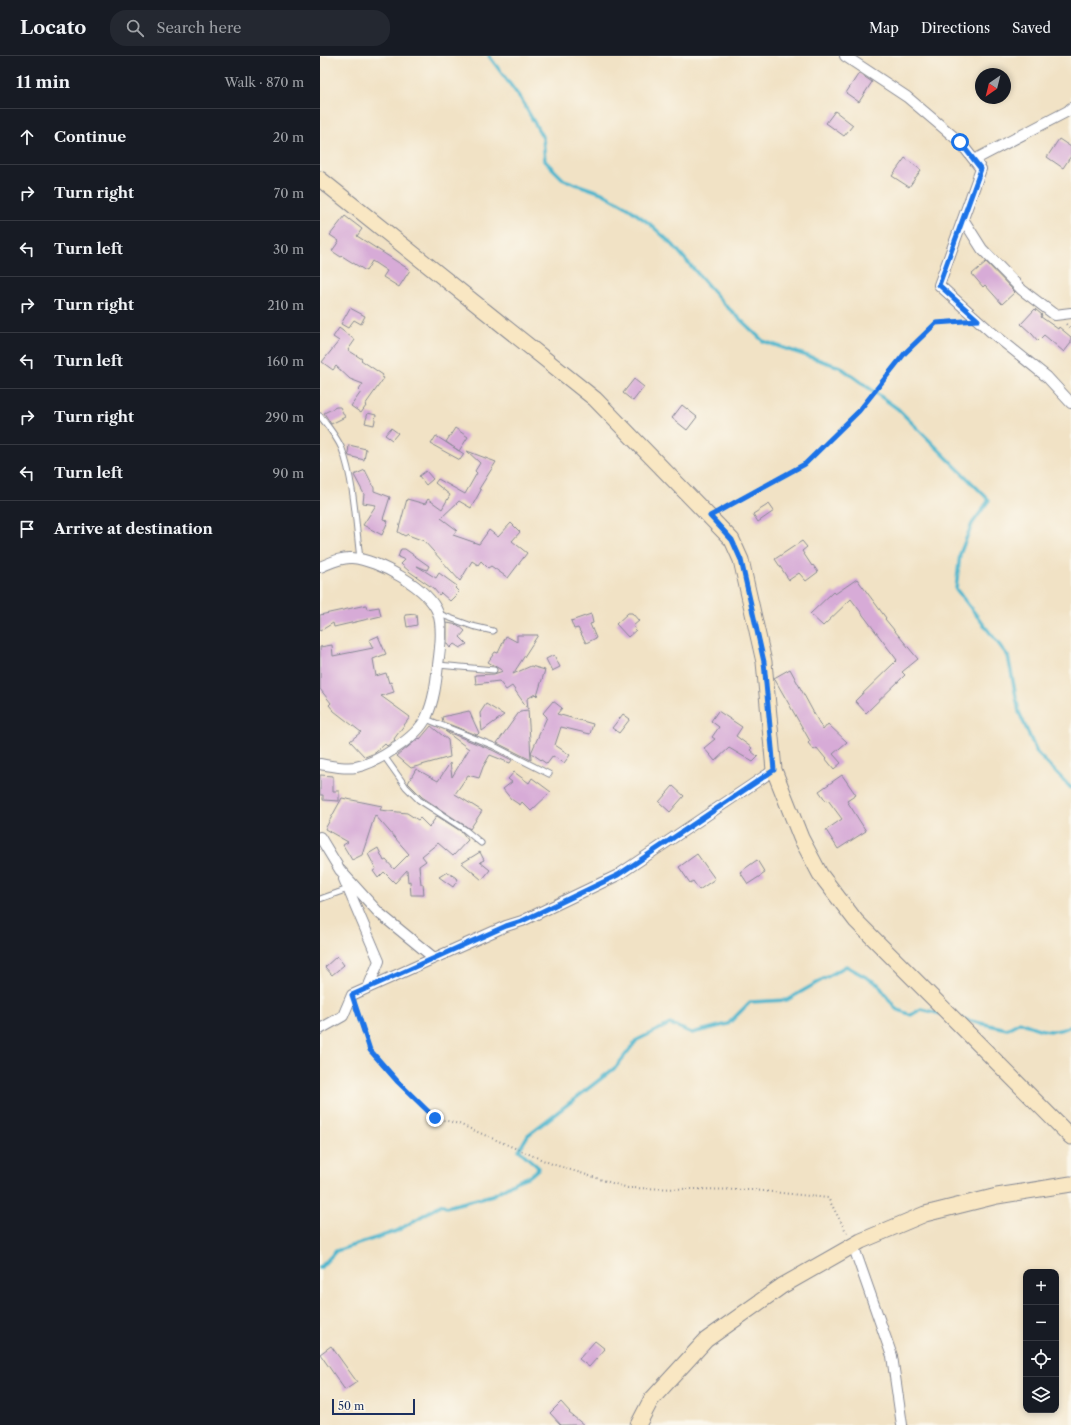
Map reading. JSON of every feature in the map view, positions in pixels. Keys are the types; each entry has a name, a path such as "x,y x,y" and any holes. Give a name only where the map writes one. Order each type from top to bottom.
{"street":[{"path":"846,56 907,97 960,142 981,169 939,285 978,320 1048,377 1071,403"},
{"path":"974,160 1070,110"},
{"path":"320,179 596,399 732,540 741,560 764,662 774,770 801,838 820,874 856,921 1071,1137"},
{"path":"963,220 982,249 1022,290 1055,314 1071,313"},
{"path":"320,567 336,560 350,558 360,559 379,565 402,577 420,591 438,613 441,642 432,702 426,719 418,729 384,756 371,762 356,767 344,768 320,764"},
{"path":"320,1029 343,1016 352,995 506,926 522,921 618,875 774,770"},
{"path":"320,837 340,870 379,961 368,988"},
{"path":"340,870 379,913 434,958"},
{"path":"638,1425 651,1400 706,1340 782,1286 860,1241 925,1214 997,1196 1071,1184"},
{"path":"853,1245 892,1356 902,1425"}],"lane":[{"path":"320,416 342,448 348,469 360,559"},
{"path":"438,613 472,626 493,631"},
{"path":"438,665 494,670"},
{"path":"426,719 494,746 549,774"},
{"path":"384,756 406,787 419,800 464,829 481,843"},
{"path":"320,899 348,890"}],"path":[{"path":"710,516 805,464 859,411 905,353 936,323 978,320"},
{"path":"352,995 370,1050 398,1082 435,1118 459,1124 552,1164 628,1188 754,1190 828,1198 853,1245"}],"building":[{"path":"859,73 872,82 859,102 846,93"},
{"path":"835,111 853,125 844,136 826,123"},
{"path":"1059,139 1071,147 1071,156 1063,168 1047,157"},
{"path":"905,158 921,170 909,187 892,176"},
{"path":"345,216 362,229 357,236 410,270 399,287 383,277 387,271 372,261 366,271 332,251 339,241 330,235"},
{"path":"986,262 1015,292 1002,304 985,285 983,287 972,274"},
{"path":"350,308 365,316 361,324 354,320 348,328 341,324"},
{"path":"1035,309 1042,315 1041,317 1058,329 1059,327 1071,337 1071,343 1064,352 1044,335 1038,341 1021,324"},
{"path":"339,328 355,340 348,350 383,375 382,377 384,378 361,413 351,406 361,392 359,390 363,384 350,379 336,366 333,370 322,362 339,341 333,337"},
{"path":"634,379 644,387 633,401 623,393"},
{"path":"682,405 697,417 687,430 672,418"},
{"path":"336,407 340,407 345,417 331,424 324,413"},
{"path":"368,413 376,415 374,425 365,423"},
{"path":"391,428 398,433 392,440 385,435"},
{"path":"455,428 468,437 459,451 446,442"},
{"path":"436,436 464,454 460,460 431,444"},
{"path":"349,445 366,449 364,460 349,456"},
{"path":"467,451 496,462 479,489 481,490 471,508 459,501 441,518 457,530 453,535 479,544 489,530 498,537 511,523 520,532 512,541 527,553 508,578 491,566 488,568 481,561 478,565 472,561 460,581 424,541 408,534 405,536 398,532 407,499 425,504 428,499 442,509 450,495 435,483 438,479 465,494 477,473 475,471 480,463"},
{"path":"365,470 374,491 390,497 383,519 388,521 382,535 363,525 376,505 363,503 364,494 354,475"},
{"path":"426,471 433,479 426,485 419,476"},
{"path":"769,504 774,511 758,522 753,514"},
{"path":"802,541 807,547 802,551 818,572 806,581 799,573 789,580 775,559"},
{"path":"401,549 405,549 429,566 427,570 417,566 436,578 439,573 457,586 455,588 459,592 450,601 441,593 439,595 433,588 401,564 405,560 398,557"},
{"path":"857,579 886,618 885,619 918,659 902,672 905,675 866,713 855,701 897,660 851,599 823,626 810,614 833,592 835,594"},
{"path":"366,605 367,609 379,607 381,616 334,627 333,623 320,631 320,615"},
{"path":"628,613 632,613 639,621 633,626 636,630 628,637 616,624"},
{"path":"416,614 417,625 407,627 405,615"},
{"path":"591,614 593,623 590,624 596,638 586,643 578,628 574,629 571,621"},
{"path":"447,623 458,625 465,631 460,637 467,644 460,648 454,644 450,648 447,644"},
{"path":"517,635 538,635 513,674 531,666 545,670 537,696 535,694 527,699 528,709 512,686 506,690 499,681 476,684 475,675 494,674 503,671 488,662 495,652 498,653 506,636 517,642"},
{"path":"378,636 386,654 373,659 376,676 386,673 394,692 381,696 410,717 394,739 395,740 387,746 385,744 375,753 365,757 350,741 361,732 334,711 329,705 331,703 320,689 320,647 332,645 333,656 373,648 369,640"},
{"path":"554,655 560,667 552,671 546,659"},
{"path":"790,669 823,730 828,724 847,742 833,754 841,763 834,769 817,748 814,750 808,743 810,741 774,678"},
{"path":"553,701 562,708 557,714 593,724 590,734 561,727 555,745 570,755 564,763 553,756 547,764 531,753 547,717 543,713"},
{"path":"486,704 504,715 482,731 480,713"},
{"path":"528,710 531,760 497,743 520,711"},
{"path":"469,711 479,733 477,735 443,722 442,717"},
{"path":"718,711 742,727 736,736 752,748 750,750 758,757 753,762 729,748 715,761 704,748 715,739 712,737 719,727 711,721"},
{"path":"623,714 630,719 619,733 612,728"},
{"path":"431,726 448,740 450,757 411,768 397,756 419,738 420,739"},
{"path":"445,731 492,750 512,760 510,763 490,755 479,778 468,775 455,794 482,811 470,829 422,797 408,783 416,769 438,781 450,763 452,777 469,749"},
{"path":"514,772 529,783 532,778 551,792 531,811 522,802 520,805 511,799 503,789 512,782 508,779"},
{"path":"320,775 333,776 333,791 339,791 339,801 323,800 323,795 320,795"},
{"path":"842,775 856,795 847,801 866,831 838,849 826,830 842,819 828,800 826,801 819,791"},
{"path":"673,786 684,796 670,812 659,802"},
{"path":"342,798 382,806 380,810 407,813 418,820 420,818 429,827 437,816 462,832 468,840 453,856 438,843 422,856 426,861 419,866 424,895 411,895 410,881 408,882 407,870 395,883 384,872 378,878 373,871 376,869 368,854 378,848 384,861 386,860 394,869 409,854 375,815 362,855 352,860 343,845 348,842 325,829"},
{"path":"480,852 484,860 480,862 490,870 482,880 462,863"},
{"path":"697,854 715,879 699,890 693,881 690,883 679,867"},
{"path":"757,860 765,873 748,884 740,872"},
{"path":"447,872 458,879 453,887 439,877"},
{"path":"337,956 344,965 332,975 325,967"},
{"path":"595,1341 605,1349 589,1367 579,1359"},
{"path":"331,1346 357,1382 345,1390 320,1354"},
{"path":"561,1402 570,1412 569,1413 584,1425 561,1425 550,1413"}],"waterway":[{"path":"489,56 521,99 543,138 545,161 564,180 602,193 627,207 650,224 673,245 722,302 763,341 840,367 898,409 989,500 972,524 960,554 956,589 1008,656 1019,712 1037,753 1071,788"},
{"path":"320,1268 336,1251 397,1231 442,1204 446,1207 493,1195 515,1182 530,1176 539,1168 519,1150 528,1135 616,1067 637,1040 670,1024 692,1033 728,1024 750,1002 787,1000 846,966 878,984 896,1009 911,1015 921,1009 941,1014"},
{"path":"962,1019 1007,1029 1020,1022 1039,1029 1051,1031 1057,1031 1071,1026"}],"route":[{"path":"435,1118 398,1082 370,1050 352,995 506,926 522,921 618,875 774,770 764,662 741,560 732,540 710,516 805,464 859,411 905,353 936,323 978,320 939,285 981,169 960,142"}]}
